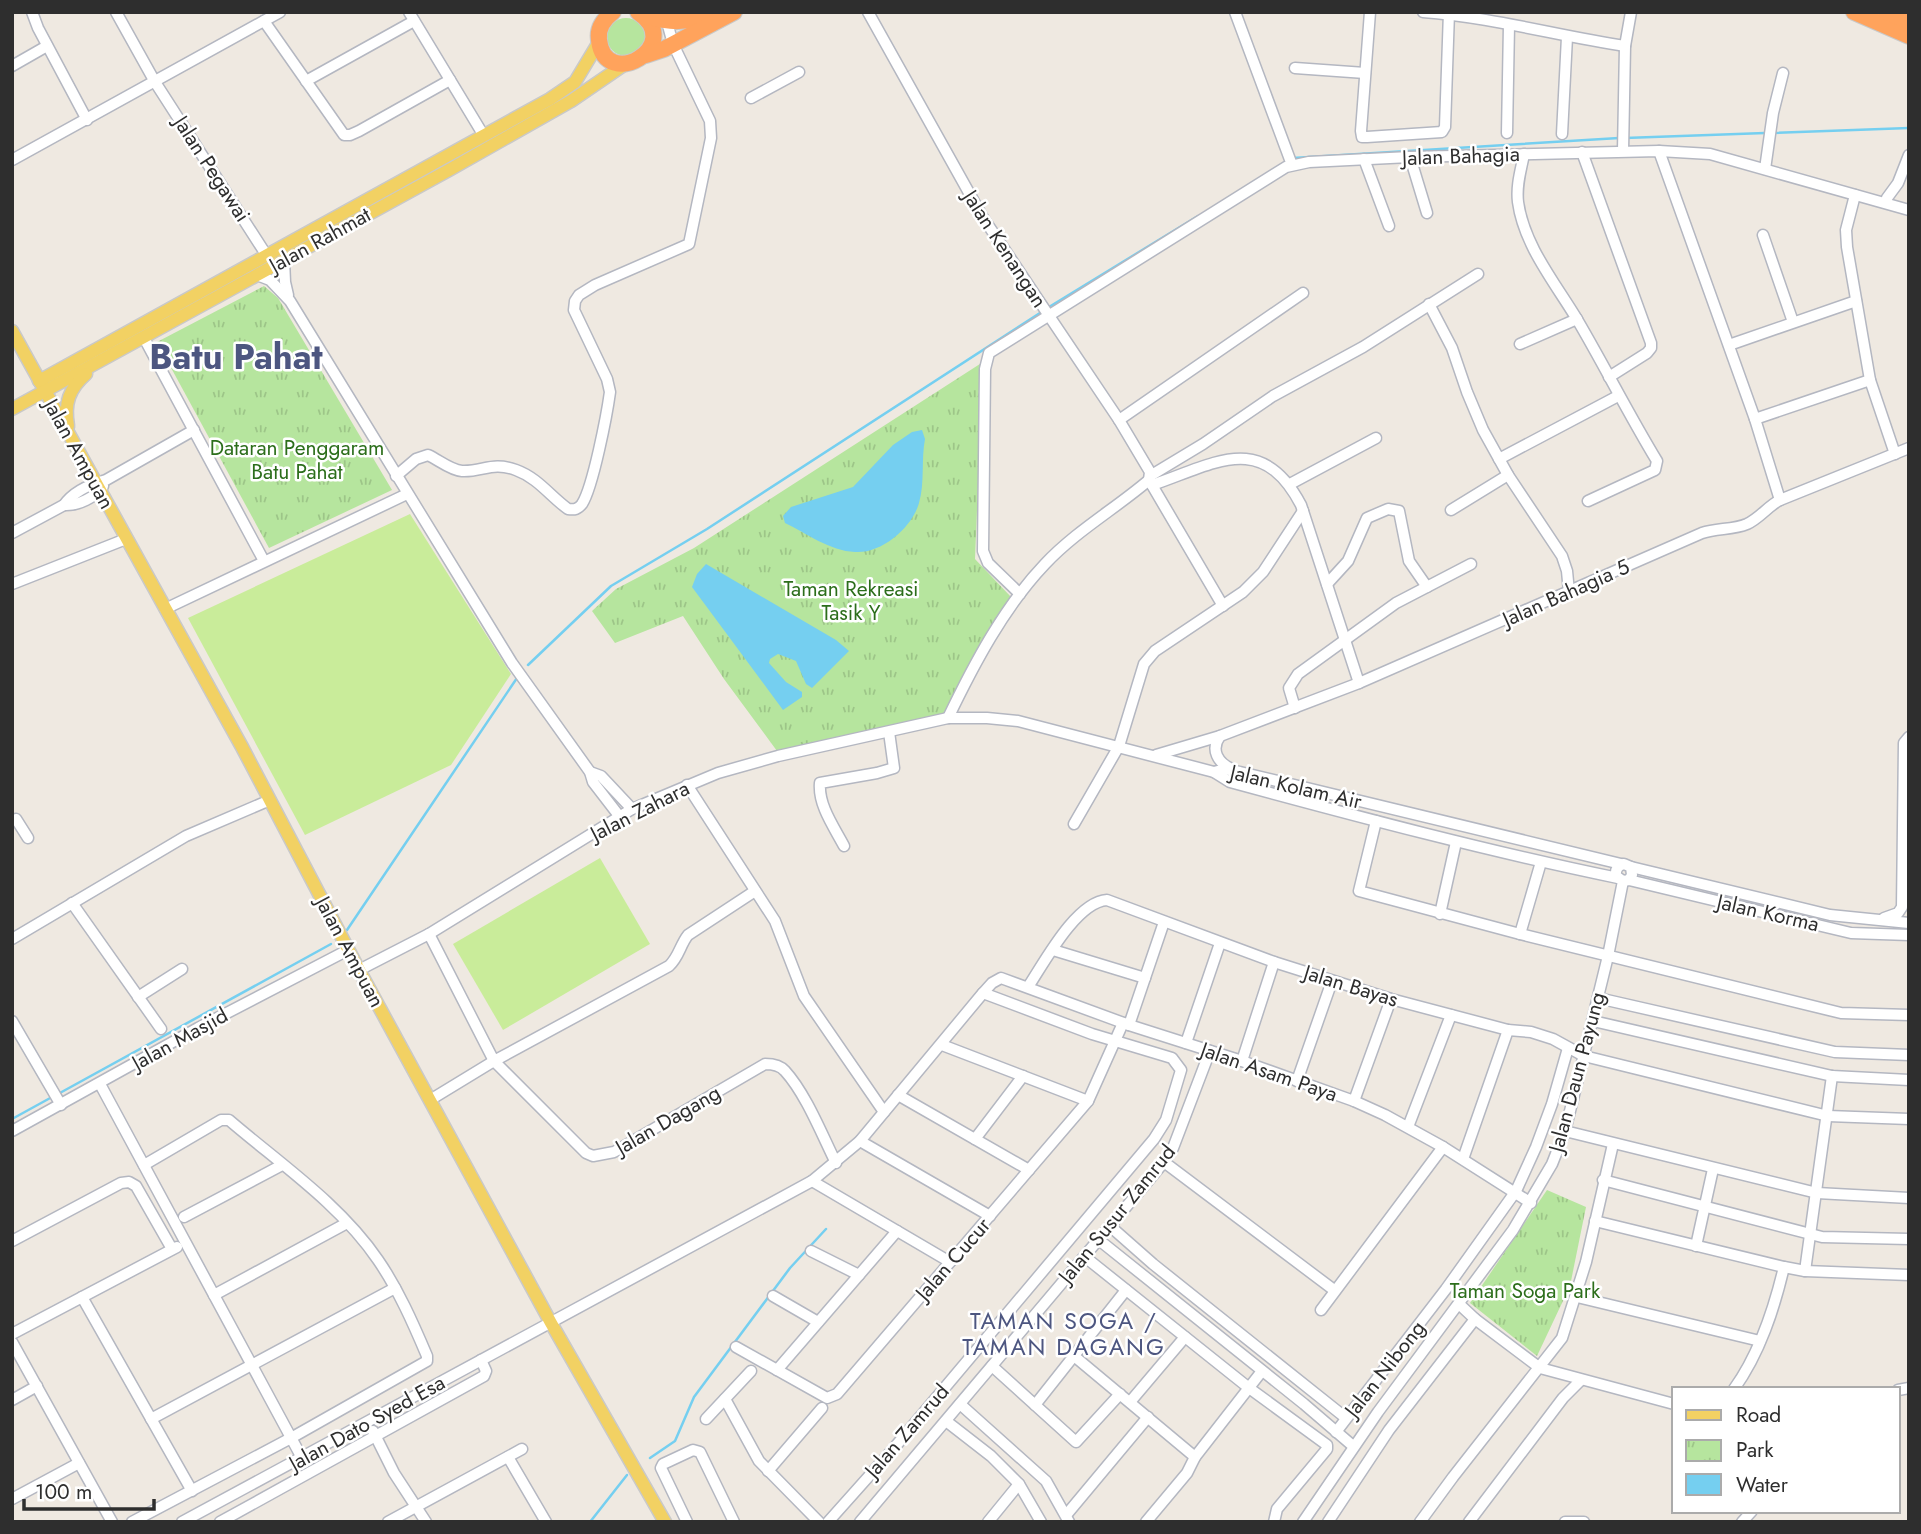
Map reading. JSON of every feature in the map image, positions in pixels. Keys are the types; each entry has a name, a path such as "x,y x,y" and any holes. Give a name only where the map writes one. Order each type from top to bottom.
{"highway":[{"path":"613,12 599,27 601,49 611,60 625,64 640,60 734,12"},
{"path":"641,14 667,22 685,22 712,12"},
{"path":"1854,12 1862,18 1909,36"},
{"path":"1886,12 1909,20"},
{"path":"641,14 652,31 646,55"}],"main road":[{"name":"Jalan Rahmat","path":"12,410 42,386 267,256 568,89 582,72 599,27"},
{"name":"Jalan Rahmat","path":"42,386 144,338 449,170 571,101 625,64"},
{"name":"Jalan Ampuan","path":"12,331 100,485 126,539 270,800 348,950 551,1323 665,1522"},
{"path":"71,437 66,407 69,395 76,383 105,358"}],"street":[{"path":"32,12 87,120"},
{"name":"Jalan Pegawai","path":"116,12 155,82 267,256"},
{"path":"12,160 280,12"},
{"name":"Jalan Kenangan","path":"868,12 976,206 1119,419 1150,472 1150,480 1223,606"},
{"path":"1235,12 1289,159"},
{"path":"1370,12 1362,136 1442,132 1445,127 1449,13"},
{"path":"1423,12 1449,13 1625,46"},
{"path":"1623,147 1625,46 1631,12"},
{"path":"306,81 411,16 484,136"},
{"path":"264,21 341,132 350,135 450,80"},
{"path":"396,476 416,460 428,456 455,470 466,472 498,465 530,477 568,509 581,506 592,474 610,392 607,379 574,310 575,301 579,295 595,285 689,244 711,138 710,121 673,44 667,22"},
{"path":"1507,133 1509,25"},
{"path":"1562,134 1567,37"},
{"path":"13,65 47,46"},
{"path":"1295,68 1365,73"},
{"path":"751,97 799,72"},
{"path":"1765,169 1770,130 1783,73"},
{"name":"Jalan Bahagia","path":"1020,594 988,563 983,551 985,364 989,353 1044,311 1247,190 1289,159 1582,152 1623,147 1710,154 1909,210"},
{"path":"1659,151 1755,419 1780,500"},
{"path":"1582,152 1651,343 1647,353 1609,377"},
{"path":"1524,154 1518,185 1521,214 1545,268 1577,318 1618,396 1657,461 1657,468 1588,501"},
{"path":"1886,202 1898,183 1909,155"},
{"path":"1410,157 1427,213"},
{"path":"1364,159 1390,226"},
{"path":"1855,195 1846,230 1856,300 1870,380 1895,454"},
{"path":"1763,235 1793,322"},
{"path":"284,260 285,282 290,301"},
{"path":"948,718 996,630 1020,594 1045,563 1081,531 1273,396 1363,347 1478,274"},
{"path":"257,275 270,280 290,301 512,663 620,817"},
{"path":"1119,419 1303,293"},
{"path":"1729,345 1856,300"},
{"path":"1429,303 1452,348 1472,405 1499,458 1562,556 1569,592"},
{"path":"1520,344 1577,318"},
{"path":"144,338 264,561"},
{"path":"1755,419 1870,380"},
{"path":"1499,458 1618,396"},
{"path":"12,533 64,505 74,506 100,485 194,430"},
{"path":"1290,484 1376,438"},
{"name":"Jalan Bahagia 5","path":"1153,756 1220,736 1359,683 1702,533 1746,524 1757,519 1768,506 1780,500 1909,449"},
{"path":"1150,480 1231,458 1252,458 1266,464 1290,484 1303,511 1359,683"},
{"path":"1451,510 1508,475"},
{"path":"165,608 407,494"},
{"path":"1327,584 1348,561 1367,518 1388,509 1398,511 1409,561 1427,587"},
{"path":"1074,824 1119,746 1144,664 1155,652 1223,606 1263,572 1303,511"},
{"path":"12,584 126,539"},
{"path":"1295,708 1289,688 1298,674 1396,603 1471,565"},
{"name":"Jalan Zahara","path":"359,970 429,933 632,809 718,773 778,756 948,718 987,718 1018,721 1214,772"},
{"path":"844,846 826,812 820,783 894,768 889,732"},
{"path":"1220,736 1215,743 1218,759 1224,765 1240,772"},
{"path":"1878,919 1898,913 1902,907 1907,824 1904,743 1909,737"},
{"path":"1194,767 1192,753 1199,743"},
{"name":"Jalan Kolam Air","path":"1214,772 1225,769 1240,772 1626,866"},
{"path":"590,772 601,776 632,809"},
{"name":"Jalan Kolam Air","path":"1214,772 1230,782 1376,821 1541,863 1623,880"},
{"path":"687,785 775,921 804,996 884,1112"},
{"path":"12,939 186,836 270,800"},
{"path":"12,807 17,815 14,822 28,838"},
{"path":"1376,821 1359,891 1440,914 1841,1013 1909,1015"},
{"path":"1440,914 1456,842"},
{"path":"1520,934 1541,863"},
{"name":"Jalan Daun Payung","path":"1303,1522 1353,1446 1531,1203 1552,1164 1564,1131 1608,956 1623,880 1616,870 1626,866"},
{"name":"Jalan Korma","path":"1626,866 1830,915 1909,923"},
{"name":"Jalan Korma","path":"1623,880 1851,933 1909,934"},
{"path":"430,1100 494,1061 669,966 676,959 682,942 688,935 755,891"},
{"name":"Jalan Bayas","path":"1053,950 1066,931 1091,906 1107,900 1220,943 1332,981 1508,1030 1531,1032 1553,1039 1584,1056 1828,1116 1909,1119"},
{"path":"72,902 161,1030"},
{"name":"Jalan Cucur","path":"736,1347 827,1398 836,1394 1088,1101 1115,1041 1126,1024 1164,922"},
{"name":"Jalan Dagang","path":"429,933 494,1061 580,1149 593,1156 614,1152 765,1064 777,1065 785,1070 836,1163"},
{"path":"1186,1044 1220,943"},
{"name":"Jalan Masjid","path":"12,1131 56,1097 100,1084 198,1028 348,950"},
{"path":"1028,987 1053,950 1145,978"},
{"path":"1242,1061 1274,962"},
{"path":"138,997 182,969"},
{"name":"Jalan Asam Paya","path":"983,993 1001,978 1126,1024 1354,1101 1443,1147 1531,1203"},
{"path":"1297,1081 1332,981"},
{"path":"551,1323 812,1181 836,1163 860,1141 983,993 1115,1041"},
{"path":"1598,998 1835,1052 1909,1055"},
{"path":"1354,1101 1391,999"},
{"path":"1092,1034 1101,1015"},
{"path":"1408,1127 1451,1015"},
{"path":"12,1021 56,1097"},
{"path":"1593,1021 1832,1076 1909,1080"},
{"path":"1463,1159 1508,1030"},
{"name":"Jalan Zamrud","path":"828,1522 894,1448 1161,1131 1181,1070 1172,1058 1115,1041"},
{"path":"942,1045 1088,1101"},
{"name":"Jalan Nibong","path":"1336,1432 1438,1299 1516,1191 1552,1104 1568,1048"},
{"name":"Jalan Susur Zamrud","path":"860,1522 1164,1162 1173,1148 1210,1051"},
{"path":"975,1139 1023,1076"},
{"path":"1805,1271 1832,1076"},
{"path":"100,1084 302,1458"},
{"path":"898,1095 1029,1170"},
{"path":"132,1522 291,1438 427,1361 413,1324 378,1259 314,1191 226,1119 144,1165"},
{"path":"1564,1131 1817,1193 1909,1198"},
{"path":"860,1141 990,1216"},
{"path":"1420,1522 1562,1338 1577,1297 1613,1144"},
{"path":"1321,1310 1443,1147"},
{"path":"1164,1162 1334,1290"},
{"path":"184,1217 282,1165"},
{"path":"1696,1246 1713,1169"},
{"path":"1604,1180 1822,1237 1909,1240"},
{"path":"812,1181 950,1262"},
{"path":"12,1241 121,1183 128,1182 136,1186 172,1250"},
{"path":"1595,1221 1805,1271 1909,1275"},
{"path":"214,1295 347,1223"},
{"path":"1111,1227 1153,1264 1346,1418"},
{"path":"777,1370 897,1231"},
{"path":"1099,1240 1353,1446"},
{"path":"12,1334 185,1242"},
{"path":"811,1251 859,1275"},
{"path":"1085,1257 1248,1388 1327,1445 1327,1449 1277,1509 1274,1522"},
{"path":"1735,1387 1760,1341 1774,1307 1784,1267"},
{"path":"151,1419 395,1288"},
{"path":"1027,1290 1044,1303"},
{"path":"1035,1405 1126,1290"},
{"path":"773,1296 818,1322"},
{"path":"82,1297 192,1491"},
{"path":"1577,1297 1760,1341"},
{"path":"1459,1304 1540,1368 1672,1403"},
{"path":"1328,1522 1389,1430 1475,1319"},
{"name":"Jalan Dato Syed Esa","path":"182,1522 551,1323"},
{"path":"1130,1402 1185,1337"},
{"path":"12,1342 112,1522"},
{"path":"1074,1356 1195,1457"},
{"path":"220,1522 484,1376 486,1371 481,1360"},
{"path":"992,1366 1076,1442 1120,1394"},
{"path":"706,1419 751,1371"},
{"path":"1146,1522 1262,1371"},
{"path":"1469,1522 1563,1398 1581,1380"},
{"path":"12,1399 37,1386"},
{"path":"725,1399 759,1461 819,1522"},
{"path":"960,1404 1034,1468 1046,1481 1068,1518 1148,1417"},
{"path":"768,1471 822,1408"},
{"path":"946,1421 991,1456 1020,1484 1041,1522"},
{"path":"369,1422 415,1507 426,1522"},
{"path":"894,1448 911,1463"},
{"path":"388,1522 523,1449"},
{"path":"687,1522 661,1468 663,1464 697,1450 734,1522"},
{"path":"508,1457 546,1522"},
{"path":"12,1499 79,1463"},
{"path":"989,1521 1020,1484"},
{"path":"1565,1522 1584,1522"}],"green space":[{"path":"626,18 639,24 645,37 639,50 626,56 613,50 607,37 613,24"},
{"name":"Dataran Penggaram Batu Pahat","path":"264,286 278,298 392,490 269,548 157,342"},
{"name":"Taman Rekreasi Tasik Y","path":"983,362 975,559 1011,597 943,716 777,751 724,679 683,616 615,643 592,611 616,589 694,548"},
{"path":"410,514 511,674 451,765 305,835 188,618"},
{"path":"600,858 650,944 503,1030 453,944"},
{"name":"Taman Soga Park","path":"1547,1190 1586,1207 1570,1286 1537,1356 1470,1303"}],"water":[{"path":"922,430 925,439 919,503 910,521 894,538 875,549 846,551 827,545 785,523 783,516 791,507 853,487 893,445 912,432"},
{"path":"706,564 836,640 849,651 812,688 806,684 796,661 778,654 770,659 769,663 786,682 802,692 802,697 783,710 692,587 697,574"}],"waterway":[{"path":"1772,133 1909,128"},
{"path":"1625,138 1765,133"},
{"path":"1293,158 1619,138"},
{"path":"1049,307 1198,216"},
{"path":"528,665 611,586 707,529 1043,311"},
{"path":"347,930 517,678"},
{"path":"58,1094 331,944"},
{"path":"12,1119 52,1097"},
{"path":"650,1458 675,1441 694,1397 790,1268 826,1229"},
{"path":"590,1522 627,1475"}],"district":[{"name":"Batu Pahat","path":"236,357"},
{"name":"TAMAN SOGA / TAMAN DAGANG","path":"1064,1334"}]}
